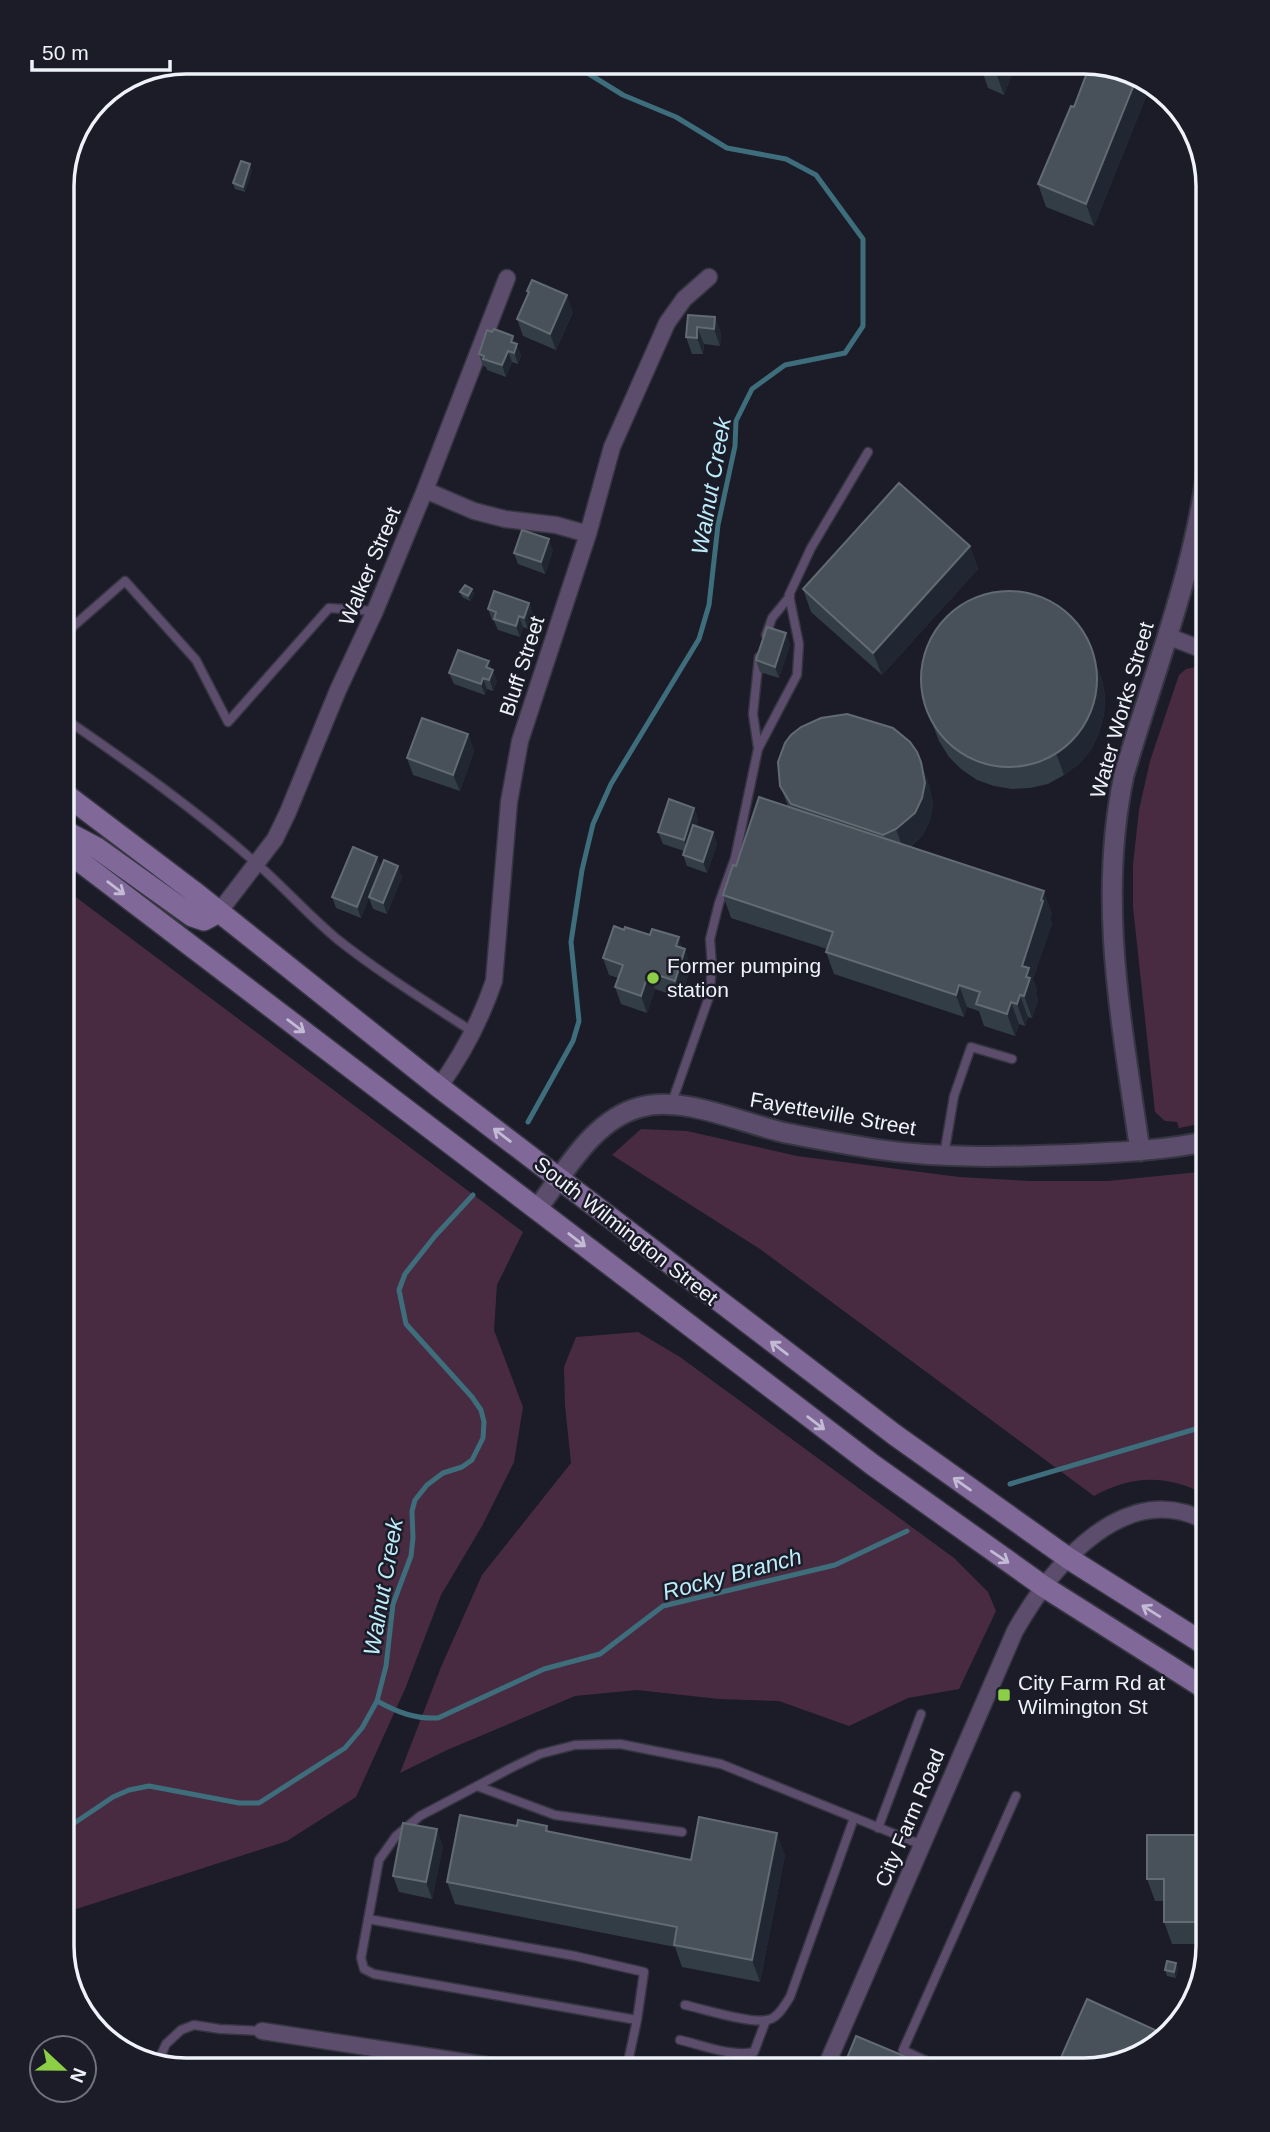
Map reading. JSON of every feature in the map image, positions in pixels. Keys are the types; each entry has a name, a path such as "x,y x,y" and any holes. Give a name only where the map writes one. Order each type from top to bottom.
{"main road":[{"name":"South Wilmington Street","path":"74,801 439,1087 895,1435 1068,1558 1196,1639"},
{"path":"74,836 97,848 192,916 209,919 219,912"},
{"name":"South Wilmington Street","path":"74,856 862,1457 1043,1586 1196,1683"}],"street":[{"name":"Bluff Street","path":"439,1087 473,1032 494,981 509,802 520,741 588,534 612,447 667,323 684,299 709,277"},
{"name":"Walker Street","path":"219,912 275,839 288,812 425,490 507,278"},
{"path":"425,490 474,511 505,519 556,525 588,534"},
{"name":"Water Works Street","path":"1140,1151 1112,940 1112,849 1116,811 1124,775 1196,538"},
{"path":"1167,636 1196,647"},
{"name":"Fayetteville Street","path":"537,1209 609,1121 643,1106 671,1105 799,1135 877,1149 944,1155 1017,1157 1140,1151 1196,1143"},
{"name":"City Farm Road","path":"830,2058 1015,1631 1043,1586 1068,1558 1112,1523 1149,1509 1169,1509 1196,1516"},
{"path":"262,2031 440,2058"}],"lane":[{"path":"758,749 753,714 758,659 772,618 790,596 811,548 867,452"},
{"path":"74,626 125,581 196,660 228,722 329,608 375,611"},
{"path":"671,1105 709,997 712,967 710,939 735,858 758,749 797,675 799,644 790,596"},
{"path":"74,725 147,775 257,863 300,906 348,947 400,985 473,1032"},
{"path":"944,1155 954,1096 971,1047 1012,1059"},
{"path":"878,1828 921,1714"},
{"path":"636,2020 370,1973 364,1969 360,1958 379,1860 388,1845 420,1816 540,1754 575,1745 620,1744 721,1764 922,1845"},
{"path":"477,1786 555,1815 682,1832"},
{"path":"920,2058 903,2050 1016,1796"},
{"path":"685,2005 766,2020 778,2014 790,1997 854,1818"},
{"path":"368,1919 575,1956 644,1972 629,2058"},
{"path":"680,2040 737,2053 754,2052 766,2020"},
{"path":"161,2055 166,2044 181,2030 194,2025 262,2031"}],"shaded area":[{"path":"1196,667 1196,1125 1179,1128 1177,1122 1165,1121 1155,1112 1133,907 1133,865 1139,810 1150,761 1179,675 1186,669"},
{"path":"74,896 523,1232 497,1285 494,1330 523,1407 514,1462 482,1526 441,1595 405,1689 356,1797 287,1841 74,1910"},
{"path":"641,1129 687,1131 797,1156 959,1177 1108,1181 1196,1172 1196,1490 1179,1484 1151,1480 1123,1484 1094,1496 760,1249 612,1155"},
{"path":"638,1332 680,1357 954,1558 988,1592 996,1611 959,1689 908,1698 849,1726 779,1701 719,1699 637,1690 575,1696 447,1750 400,1773 441,1667 482,1575 571,1463 564,1367 576,1337"}],"building":[{"path":"1086,74 1120,79 1134,85 1086,204 1038,184 1071,106 1074,107"},
{"path":"241,161 250,164 243,187 233,183"},
{"path":"532,280 567,295 550,334 517,319"},
{"path":"688,315 715,317 714,329 697,327 697,338 686,337"},
{"path":"494,329 513,336 511,342 517,344 514,353 508,351 502,365 483,359 484,356 479,354 487,330 492,332"},
{"path":"899,483 970,546 873,653 803,589"},
{"path":"522,530 549,539 541,562 514,553"},
{"path":"465,585 472,589 468,596 460,592"},
{"path":"494,591 529,603 524,618 519,616 516,626 494,619 496,612 488,609"},
{"path":"1009,591 1043,598 1071,617 1090,645 1097,679 1090,713 1071,741 1043,760 1009,767 975,760 947,741 928,713 921,679 928,645 947,617 975,598"},
{"path":"767,627 786,633 775,667 756,660"},
{"path":"458,650 489,661 486,667 493,670 489,680 483,678 481,684 449,673"},
{"path":"847,714 893,728 910,742 921,762 925,783 915,813 896,829 883,835 791,804 780,786 778,762 791,735 821,718"},
{"path":"422,718 468,734 453,775 407,758"},
{"path":"759,797 1044,891 1022,966 1029,968 1026,977 1030,978 1024,996 1020,995 1017,1004 1011,1002 1007,1014 976,1004 980,992 959,985 956,995 826,952 833,932 723,895 733,865 736,866"},
{"path":"669,799 694,808 684,840 658,832"},
{"path":"693,825 713,832 703,862 683,855"},
{"path":"353,847 377,857 357,907 332,897"},
{"path":"384,860 398,866 383,903 369,897"},
{"path":"614,926 650,935 652,929 679,937 676,946 685,949 675,981 649,972 641,996 615,987 623,965 603,958"},
{"path":"460,1815 517,1826 518,1820 547,1826 546,1831 691,1860 699,1817 777,1833 752,1960 674,1945 677,1927 447,1882"},
{"path":"403,1823 437,1829 426,1882 393,1876"},
{"path":"1147,1835 1196,1835 1196,1922 1164,1922 1164,1879 1147,1879"},
{"path":"1167,1961 1176,1963 1174,1972 1165,1970"},
{"path":"1087,1999 1158,2031 1134,2047 1113,2055 1099,2058 1061,2058"},
{"path":"856,2036 909,2058 847,2058"}],"waterway":[{"name":"Walnut Creek","path":"528,1122 573,1041 579,1021 571,942 582,870 593,824 611,784 699,639 709,605 718,525 735,446 736,421 752,389 785,365 845,353 863,326 863,239 816,175 786,159 727,148 676,117 623,95 589,74"},
{"name":"Walnut Creek","path":"74,1823 113,1797 149,1786 239,1803 259,1803 345,1748 362,1728 377,1701 386,1666 393,1604 411,1556 412,1511 415,1500 427,1485 443,1473 462,1467 472,1460 483,1438 484,1422 481,1410 406,1324 399,1290 405,1274 473,1195"},
{"name":"Rocky Branch","path":"1010,1484 1196,1429"},
{"name":"Rocky Branch","path":"377,1701 406,1714 438,1718 544,1669 600,1654 663,1606 835,1565 907,1531"}],"place":[{"name":"Former pumping station","path":"653,978"},
{"name":"City Farm Rd at Wilmington St","path":"1004,1695"}]}
